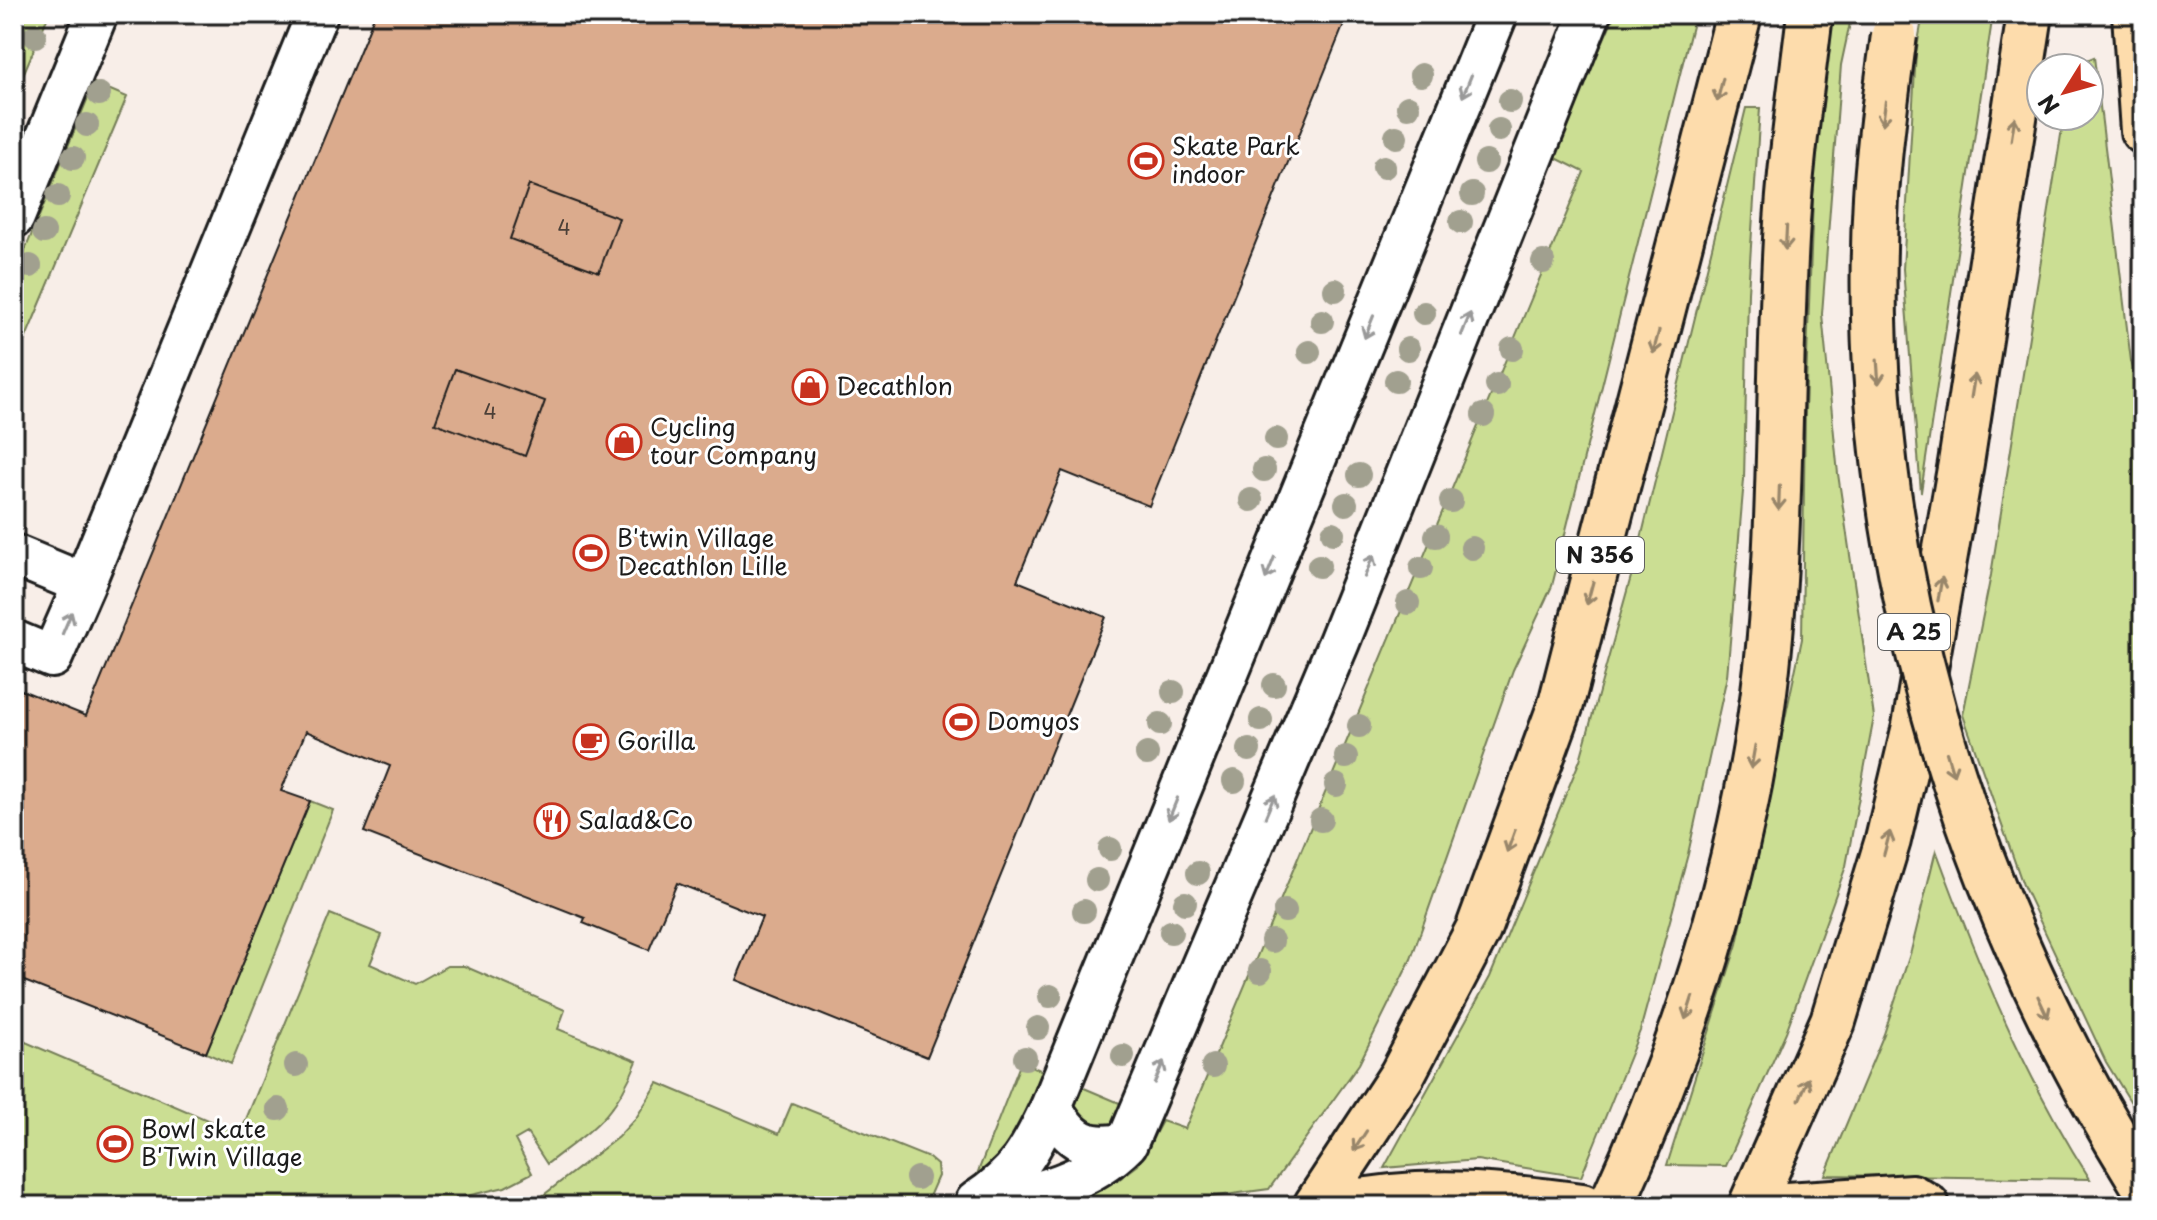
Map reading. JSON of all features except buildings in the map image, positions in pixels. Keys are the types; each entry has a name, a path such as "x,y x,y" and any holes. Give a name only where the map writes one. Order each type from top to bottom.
{"highway":[{"name":"N 356","path":"1316,1206 1402,1075 1478,930 1561,704 1739,14"},
{"path":"1611,1206 1680,1038 1700,975 1730,869 1758,730 1775,567 1789,197 1810,14"},
{"path":"1751,1206 1833,1021 1888,840 1915,726 1961,463 2030,14"},
{"path":"2135,14 2143,131"},
{"name":"A 25","path":"1896,24 1876,198 1876,331 1888,482 1914,632 1956,787 2007,927 2051,1023 2143,1184"},
{"path":"1334,1206 1393,1195 1480,1192 1582,1206"},
{"path":"1771,1206 1912,1197 1927,1206"}],"street":[{"path":"14,217 97,14"},
{"path":"14,641 52,657 317,14"},
{"path":"969,1206 1002,1184 1027,1158 1051,1107 1497,14"},
{"path":"983,1206 1089,1174 1109,1162 1127,1143 1339,642 1590,14"},
{"path":"14,555 84,584"},
{"path":"1051,1107 1063,1128 1082,1142 1101,1148 1127,1143"}],"green space":[{"path":"14,14 49,14 14,96"},
{"path":"1615,14 1695,14 1552,586 1513,670 1411,959 1359,1064 1269,1189 1143,1206 1032,1206 1118,1180 1138,1165 1162,1121 1185,1129 1584,172 1552,156"},
{"path":"1824,14 1852,14 1841,65 1822,314 1838,474 1874,717 1846,866 1786,1032 1726,1166 1667,1165 1737,944 1802,639 1805,411 1819,38"},
{"path":"1923,14 1993,14 1921,492 1903,269 1916,53"},
{"path":"94,83 127,97 14,366 14,277"},
{"path":"1746,108 1760,108 1748,292 1744,480 1727,676 1688,854 1640,1031 1581,1177 1477,1160 1384,1168 1490,977 1580,760 1637,555"},
{"path":"2061,132 2103,132 2131,361 2143,404 2143,1122 2106,1062 2023,885 1963,715 1991,575"},
{"path":"310,801 333,810 231,1064 206,1053"},
{"path":"1936,850 1968,935 2023,1060 2090,1179 1825,1175 1884,1034 1911,951"},
{"path":"330,914 382,935 370,964 415,984 447,966 464,966 565,1010 558,1029 637,1061 620,1096 601,1120 547,1164 527,1133 515,1140 532,1173 505,1187 424,1206 14,1206 14,1037 240,1134"},
{"path":"1021,1062 1050,1074 1020,1148 974,1182"},
{"path":"658,1083 779,1134 792,1103 929,1158 937,1165 938,1176 928,1199 897,1206 512,1206 541,1197 618,1137 636,1118"},
{"path":"1077,1085 1129,1107 1120,1118 1109,1124 1090,1124 1076,1111"}],"place":[{"name":"Skate Park indoor","path":"1146,161"},
{"name":"Decathlon","path":"810,387"},
{"name":"Cycling tour Company","path":"624,442"},
{"name":"B'twin Village Decathlon Lille","path":"591,553"},
{"name":"Domyos","path":"961,722"},
{"name":"Gorilla","path":"591,742"},
{"name":"Salad&Co","path":"552,821"},
{"name":"Bowl skate B'Twin Village","path":"115,1144"}]}
